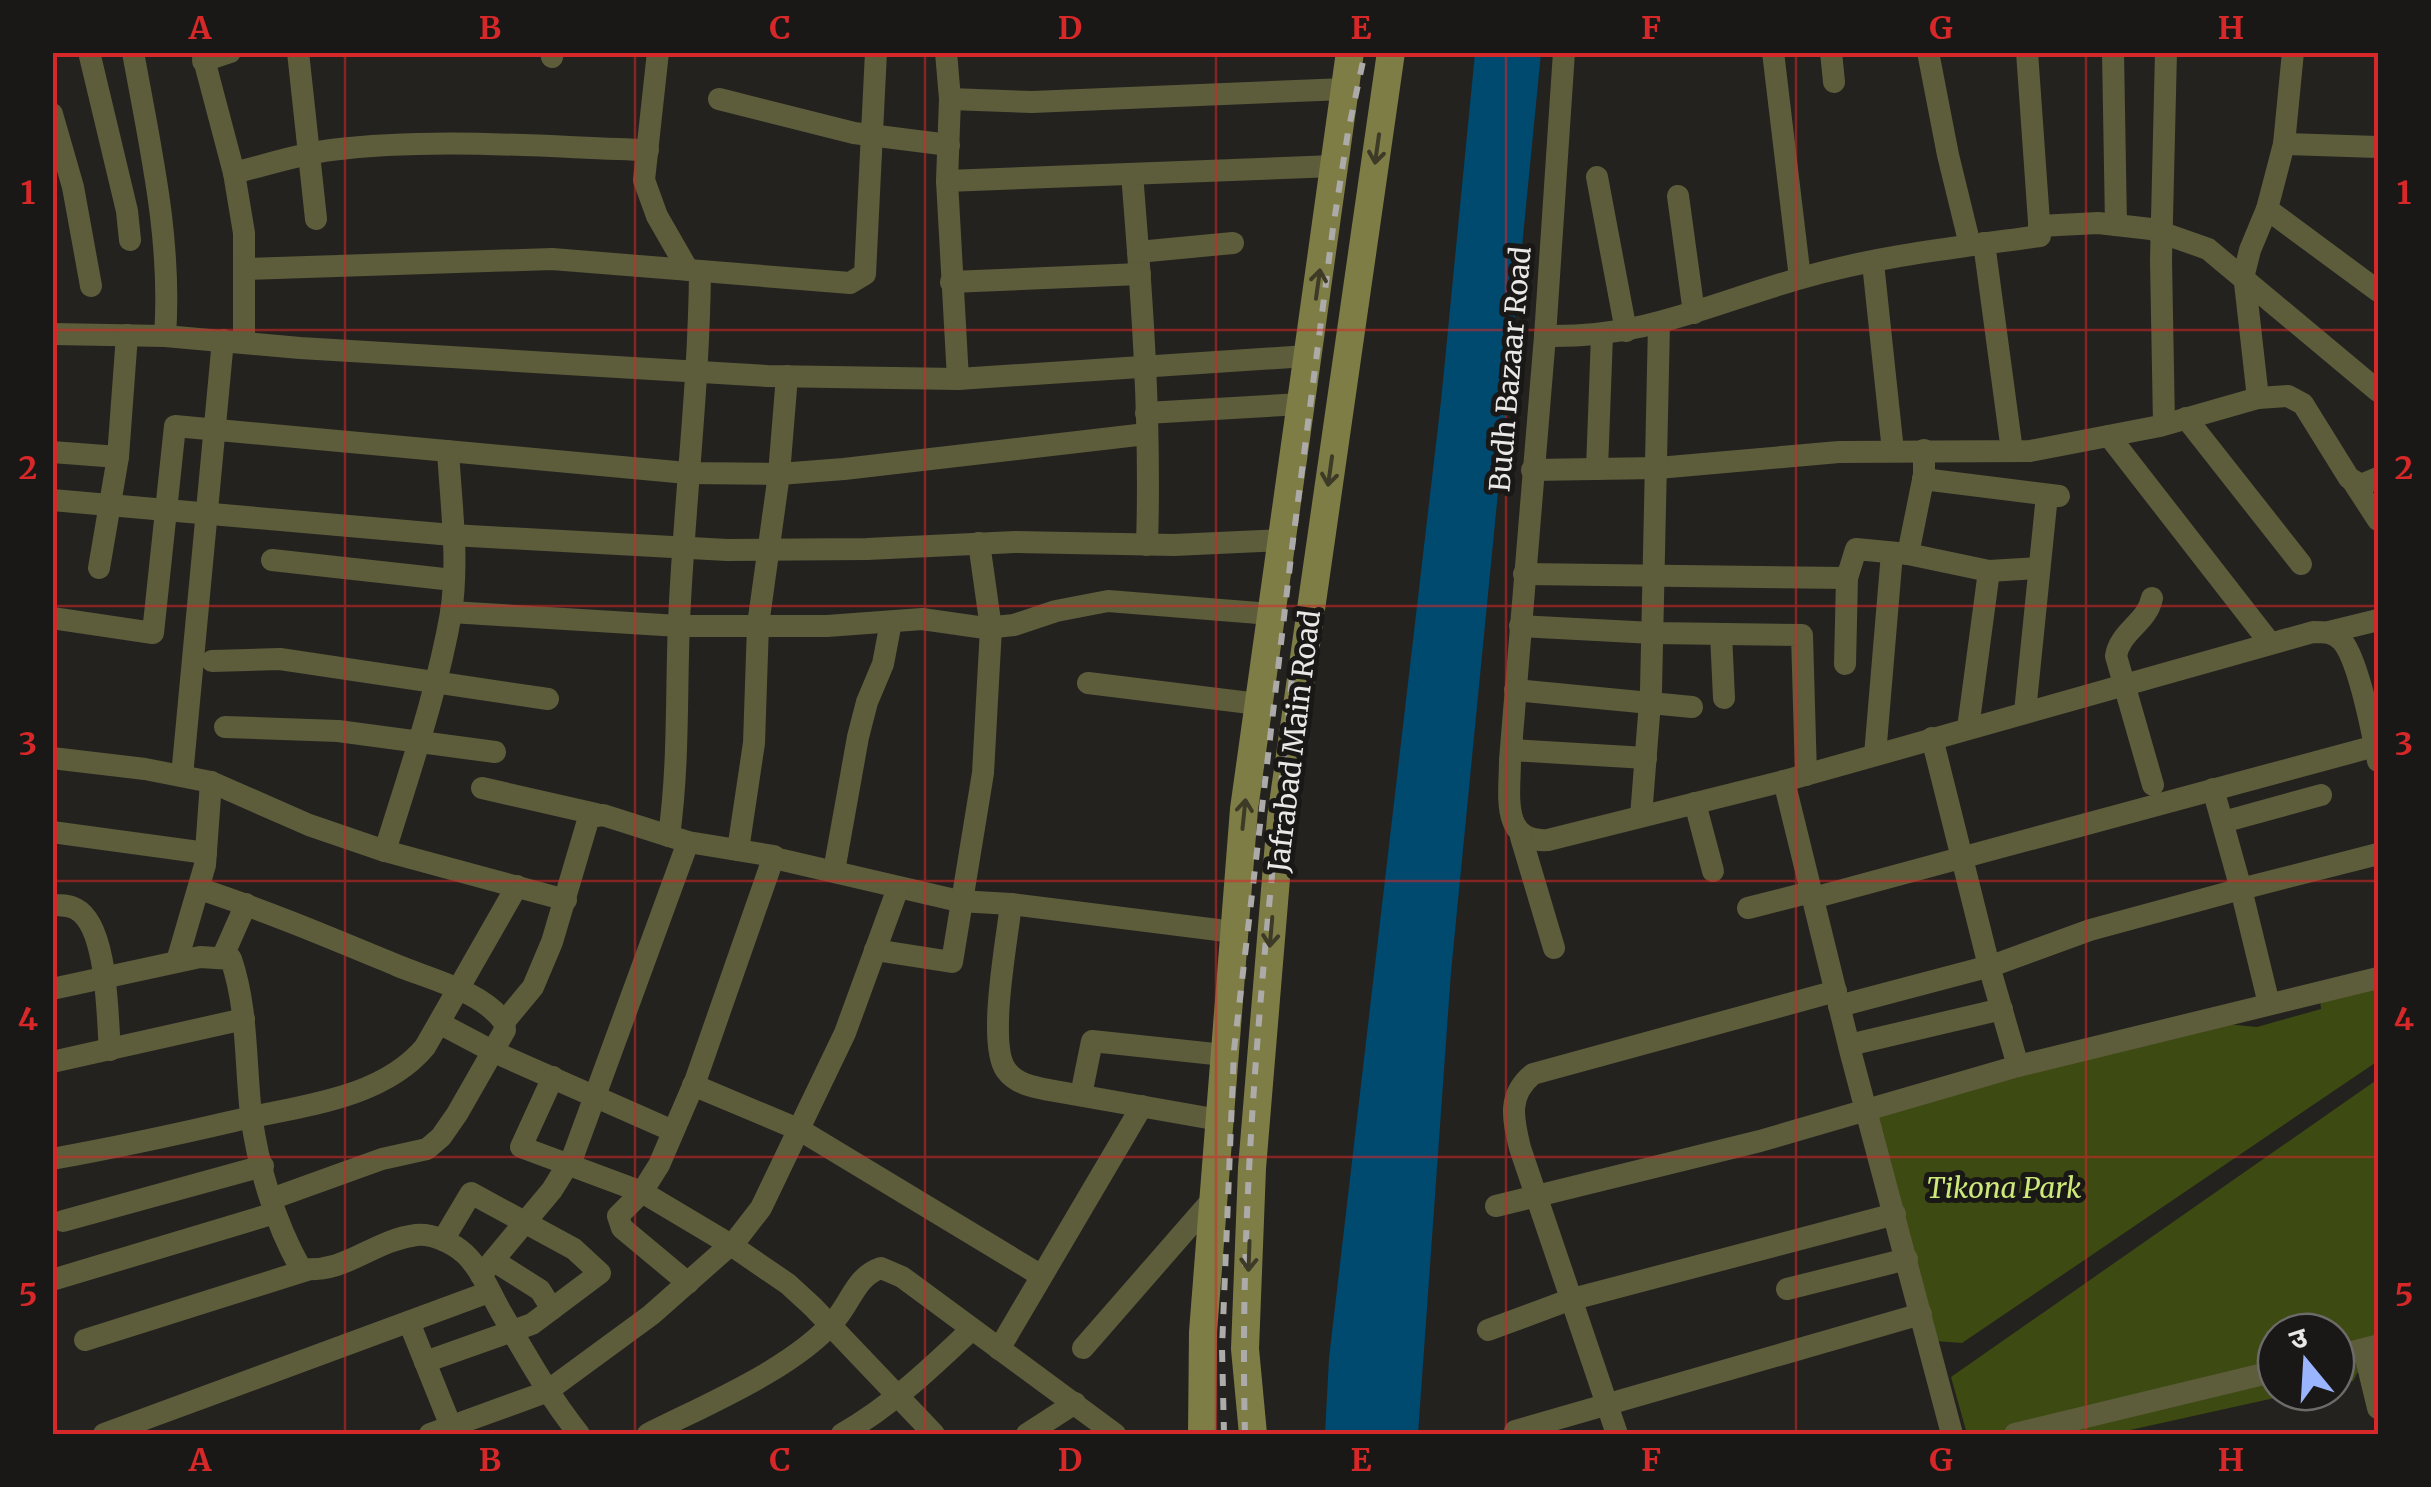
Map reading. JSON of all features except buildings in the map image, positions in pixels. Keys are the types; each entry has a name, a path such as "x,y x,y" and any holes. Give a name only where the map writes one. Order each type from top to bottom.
{"main road":[{"name":"Jafrabad Main Road","path":"1202,1434 1203,1332 1244,810 1350,52"},
{"name":"Jafrabad Main Road","path":"1253,1434 1245,1349 1252,1168 1281,818 1391,52"}],"street":[{"path":"89,52 127,211 130,240"},
{"path":"133,52 166,246 169,284 165,336"},
{"path":"182,776 216,429 246,269 234,173 202,57 230,52"},
{"path":"298,52 316,219"},
{"path":"104,1434 409,1322 488,1276 568,1164 598,1095 678,839 678,626 698,369 694,270 657,216 644,180 658,52"},
{"path":"246,269 552,259 850,283 866,274 876,52"},
{"path":"946,52 950,99 947,181 958,379"},
{"name":"Budh Bazaar Road","path":"1554,948 1522,837 1514,826 1510,800 1564,52"},
{"path":"1772,52 1800,278"},
{"path":"1831,52 1834,82"},
{"path":"1928,52 1948,156 1977,244 2012,451"},
{"path":"1545,336 1614,333 1659,324 1800,278 2040,236 2027,52"},
{"path":"2113,52 2116,225"},
{"path":"2166,52 2162,231 2175,421 2301,564"},
{"path":"2258,398 2244,278 2284,144 2293,52"},
{"path":"950,99 1032,102 1345,89"},
{"path":"719,100 872,135 949,144"},
{"path":"52,114 73,187 91,286"},
{"path":"234,173 329,150 438,144 648,150"},
{"path":"2284,144 2378,147"},
{"path":"947,181 1334,166"},
{"path":"1132,174 1146,368 1147,545"},
{"path":"1597,469 1614,333 1598,178"},
{"path":"1678,196 1694,313"},
{"path":"2267,209 2378,291"},
{"path":"2039,226 2116,225 2162,231 2208,249 2378,391"},
{"path":"952,282 1139,264 1233,243"},
{"path":"1873,263 1893,451"},
{"path":"1642,816 1655,576 1659,324"},
{"path":"52,334 165,336 320,349 787,376 958,379 1308,356"},
{"path":"100,568 118,457 127,335"},
{"path":"738,850 754,743 758,625 779,474 787,376"},
{"path":"1532,470 1658,468 1839,452 2030,451 2175,421 2258,398 2288,396 2300,401 2378,520"},
{"path":"52,618 153,633 175,426 687,473 779,474 1301,404"},
{"path":"2110,436 2270,643"},
{"path":"1875,755 1900,554 1923,479 1924,450"},
{"path":"385,850 451,612 448,451"},
{"path":"52,452 118,457"},
{"path":"2352,480 2362,484 2378,478"},
{"path":"1923,479 2053,496 2040,568 2025,712"},
{"path":"52,500 452,536 685,548 866,549 980,543 1147,545 1282,540"},
{"path":"875,950 952,962 983,773 991,628 980,543"},
{"path":"1845,664 1848,578 1856,549 1989,571 2040,568"},
{"path":"272,560 453,580"},
{"path":"1968,728 1989,571"},
{"path":"1524,574 1848,578"},
{"path":"2152,598 2140,622 2118,646 2116,656 2152,785"},
{"path":"451,612 678,626 922,619 991,628 1108,601 1271,614"},
{"path":"1522,837 1548,840 1795,778 2270,643 2378,620"},
{"path":"834,871 858,737 883,664 891,622"},
{"path":"1520,626 1653,633 1802,634 1795,778 1812,895 1952,1434"},
{"path":"1748,908 1812,895 2213,789 2377,754 2351,659 2342,641 2329,632"},
{"path":"1722,634 1724,698"},
{"path":"212,661 280,659 548,699"},
{"path":"1088,683 1258,704"},
{"path":"1516,690 1692,707"},
{"path":"226,727 338,731 494,752"},
{"path":"1932,738 2018,1066"},
{"path":"1511,750 1646,758"},
{"path":"52,758 211,782 309,825 566,900"},
{"path":"177,961 200,890 211,782"},
{"path":"482,788 596,814 678,839 964,902 1011,904 1234,932"},
{"path":"2213,789 2269,1004"},
{"path":"2223,822 2320,796"},
{"path":"1694,803 1713,871"},
{"path":"504,1022 533,987 566,900 584,824 596,814"},
{"path":"52,832 206,853"},
{"path":"1618,1434 1591,1351 1569,1300 1513,1117 1516,1094 1533,1074 1837,998 1989,966 2090,930 2378,854"},
{"path":"688,1283 618,1221 659,1165 693,1085 774,858"},
{"path":"52,1159 124,1147 349,1094 387,1076 415,1058 517,886"},
{"path":"409,1322 448,1433 546,1392 652,1315 731,1245 761,1208 846,1033 898,888"},
{"path":"52,1280 273,1206 373,1162 427,1149 449,1126 505,1030 504,1022 493,1010 458,991 246,904 200,890"},
{"path":"223,956 246,904"},
{"path":"1011,904 996,1044 1008,1074 1026,1085 1220,1120"},
{"path":"52,905 78,909 88,920 97,942 110,1050"},
{"path":"52,989 177,961 223,956 230,959 244,1019 252,1116 263,1166 287,1245 301,1269 321,1272 393,1239 422,1234 443,1240 488,1276 546,1392 579,1434"},
{"path":"1496,1206 1760,1141 2018,1066 2378,978"},
{"path":"1849,1046 2002,1008"},
{"path":"52,1062 244,1019"},
{"path":"438,1024 673,1131"},
{"path":"1080,1096 1092,1042 1224,1055"},
{"path":"554,1077 521,1148 642,1192 788,1284 934,1434"},
{"path":"693,1085 800,1130 1040,1275"},
{"path":"998,1348 1142,1106"},
{"path":"63,1221 263,1166"},
{"path":"425,1362 532,1324 600,1274 574,1249 471,1193 443,1240"},
{"path":"1083,1348 1213,1199"},
{"path":"643,1244 676,1213"},
{"path":"1488,1330 1569,1300 1895,1214"},
{"path":"1787,1290 1907,1260"},
{"path":"648,1434 787,1359 830,1324 863,1278 881,1268 902,1277 1115,1434"},
{"path":"86,1340 307,1270"},
{"path":"488,1276 540,1290 552,1309"},
{"path":"1514,1431 1921,1314"},
{"path":"842,1434 899,1396 972,1329"},
{"path":"2371,1347 2378,1408"},
{"path":"2015,1434 2256,1376"},
{"path":"1027,1434 1075,1403"}],"green space":[{"name":"Tikona Park","path":"2378,979 2378,1061 1962,1343 1935,1341 1874,1114 2225,1024 2257,1027 2321,1009 2320,998"},
{"path":"2378,1079 2378,1335 2356,1375 2356,1312 2256,1312 2256,1402 2112,1434 1967,1434 1951,1377"}],"water":[{"path":"1475,53 1541,53 1451,972 1418,1434 1325,1434 1329,1358 1441,401"}],"railway":[{"path":"1224,1434 1222,1348 1234,1050 1333,228 1365,52"},
{"path":"1245,1434 1246,1239 1257,1045 1294,657"}]}
